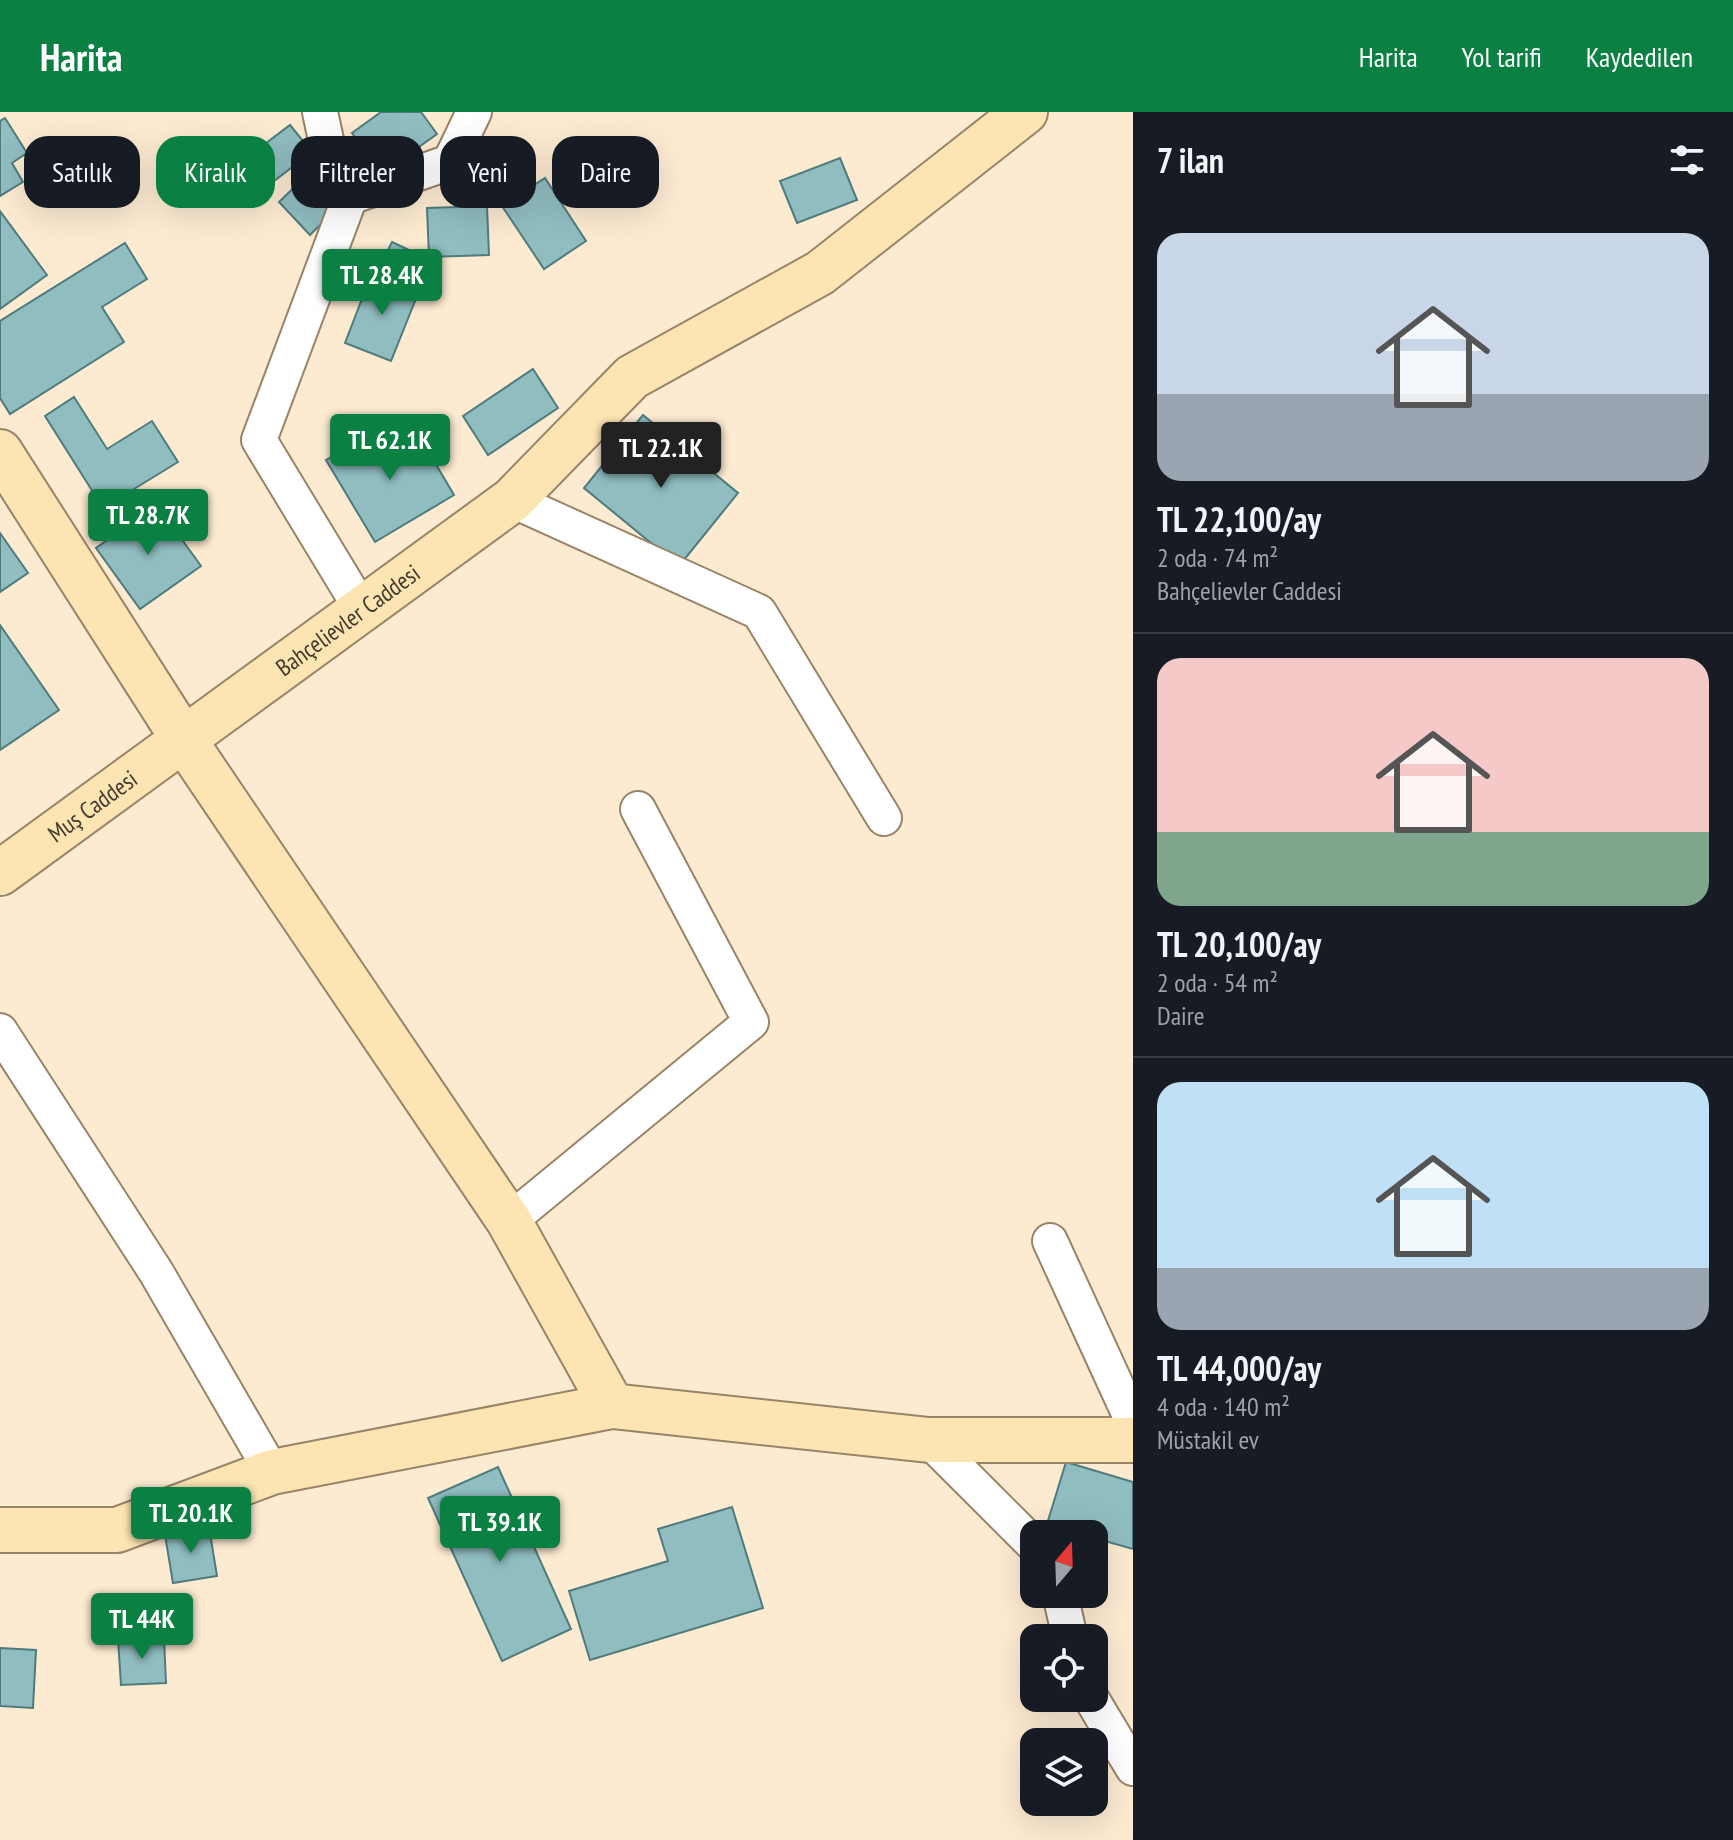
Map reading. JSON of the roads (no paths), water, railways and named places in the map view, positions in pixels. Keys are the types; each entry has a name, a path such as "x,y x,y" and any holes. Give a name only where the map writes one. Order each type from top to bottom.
{"main road":[{"name":"Bahçelievler Caddesi","path":"184,740 512,500 632,377 820,273 1025,112"},
{"path":"0,452 184,740 509,1221 612,1406"},
{"name":"Muş Caddesi","path":"0,873 184,740"},
{"path":"0,1530 117,1530 272,1472 612,1406 929,1440 1133,1440"}],"street":[{"path":"320,112 325,136"},
{"path":"424,171 450,162 474,112"},
{"path":"346,208 259,440 362,610"},
{"path":"512,500 759,612 884,818"},
{"path":"509,1221 751,1022 638,809"},
{"path":"0,1031 156,1272 272,1472"},
{"path":"1050,1241 1133,1422"},
{"path":"929,1440 1020,1531"},
{"path":"1099,1712 1133,1768"}]}
